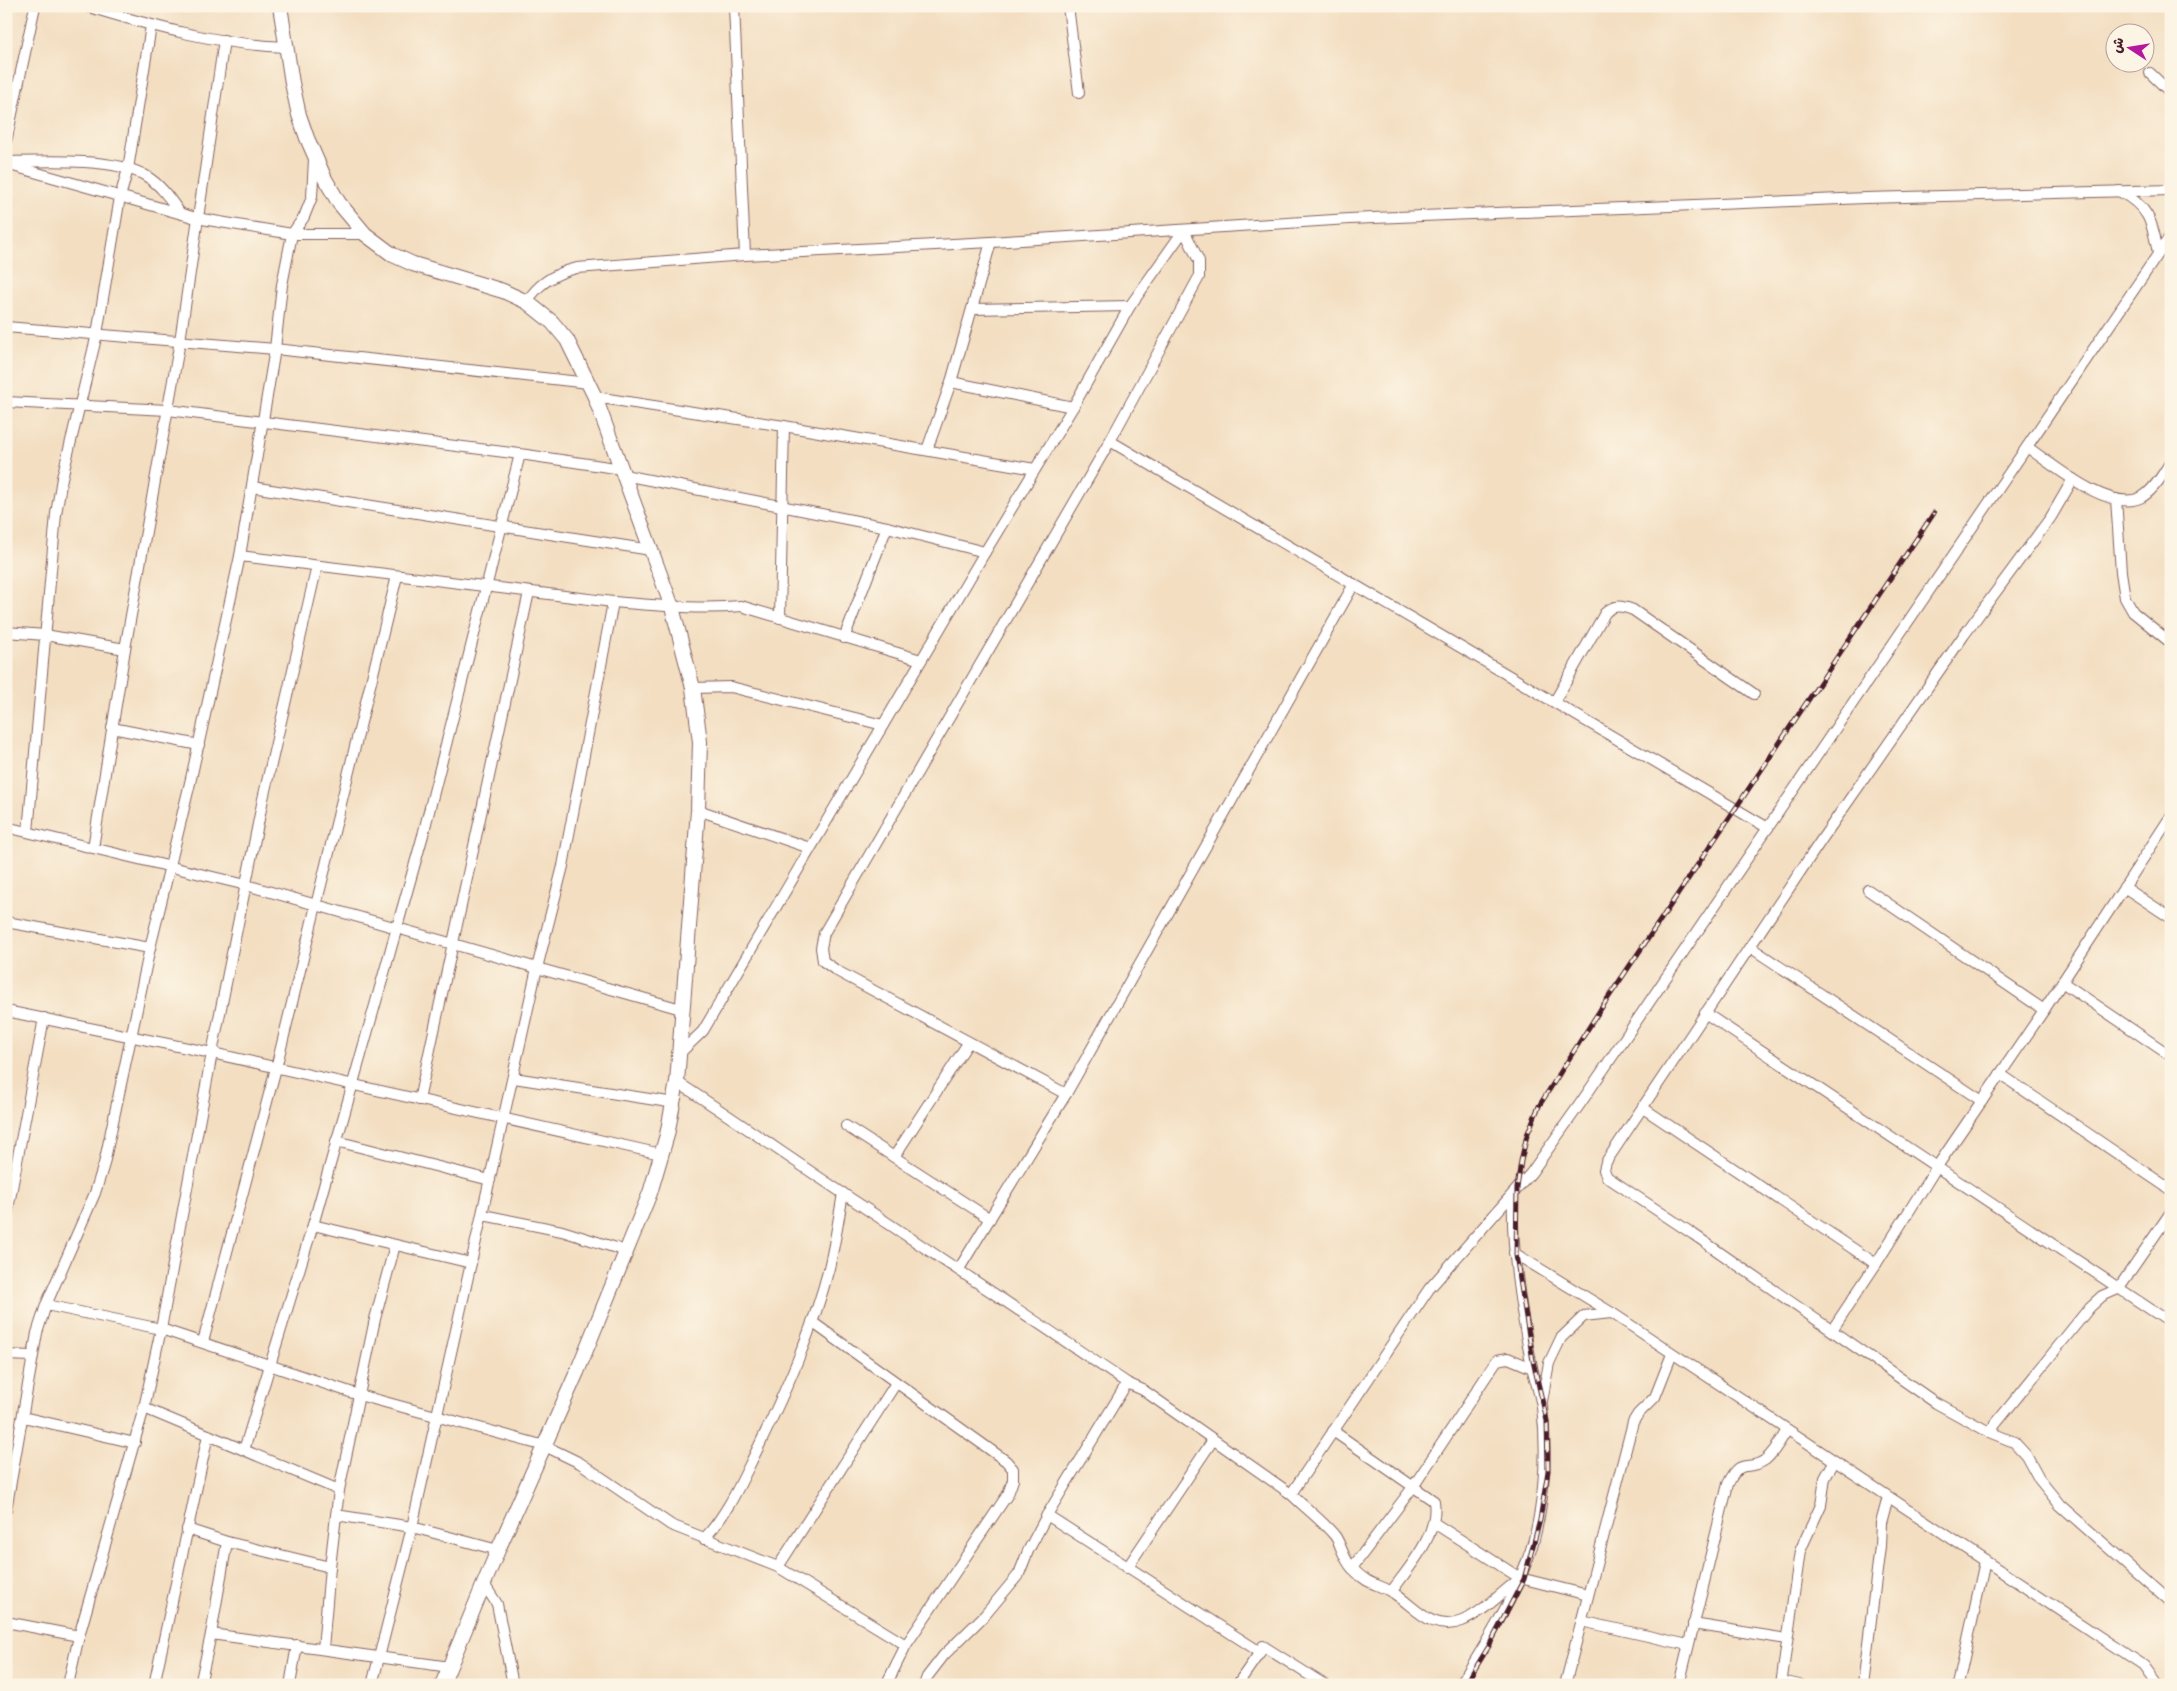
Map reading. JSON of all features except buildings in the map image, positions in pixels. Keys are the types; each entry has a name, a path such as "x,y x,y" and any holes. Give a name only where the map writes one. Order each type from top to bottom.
{"street":[{"path":"6,142 35,6"},
{"path":"86,6 151,26 224,40 287,48"},
{"path":"280,6 299,115 314,156 340,203 365,234 393,255 413,264 487,285 527,302 552,322 567,340 595,397 672,607 694,688 700,742 698,810 675,1103 650,1193 545,1446 498,1550 442,1685"},
{"path":"734,6 744,255"},
{"path":"1068,6 1079,93"},
{"path":"28,832 56,514 62,478 97,334 120,197 128,169 151,26"},
{"path":"93,848 125,649 180,341 196,218 213,124 224,40"},
{"path":"2150,73 2171,93"},
{"path":"6,1510 9,1475 23,1417 32,1356 46,1304 102,1173 150,948 199,745 240,556 275,349 282,285 292,234 304,217 312,197 314,156"},
{"path":"6,163 41,161 100,164 128,169 145,176 164,190 180,213"},
{"path":"6,163 196,218 292,234 327,236 365,234"},
{"path":"527,302 532,294 551,277 563,271 577,268 744,255 991,242 1349,219 1511,214 1634,207 2116,190 2171,190"},
{"path":"2116,190 2131,197 2146,211 2154,232 2158,252"},
{"path":"680,1053 703,1031 921,660 1073,407 1130,306 1184,230"},
{"path":"1066,1094 968,1043 828,966 823,961 821,955 821,941 1110,441 1199,278 1199,261 1184,230"},
{"path":"1291,1494 1429,1289 1531,1173 1580,1104 2171,235"},
{"path":"927,450 974,308 991,242"},
{"path":"974,308 1130,306"},
{"path":"6,328 275,349 589,383"},
{"path":"951,382 1073,407"},
{"path":"595,397 784,426 1035,469"},
{"path":"6,402 168,410 520,454 623,472 887,527 986,552"},
{"path":"780,618 784,426"},
{"path":"1110,441 1768,828"},
{"path":"2027,447 2073,480 2116,500 2135,500 2143,496 2150,490 2171,461"},
{"path":"244,1450 313,1225 423,835 520,454"},
{"path":"2073,480 2051,517 1964,636 1750,946 1606,1162 1604,1170 1607,1178 1832,1330 1936,1403 1989,1432 2014,1442 2026,1456 2039,1479 2060,1505 2171,1603"},
{"path":"252,487 651,550"},
{"path":"2116,500 2121,572 2125,598 2134,612 2171,643"},
{"path":"844,638 887,527"},
{"path":"240,556 613,602 672,607 719,608 741,606 921,660"},
{"path":"68,1685 79,1636 144,1408 161,1329 212,1053 263,799 317,566"},
{"path":"203,1342 276,1068 397,576"},
{"path":"959,1269 1066,1094 1354,584"},
{"path":"419,1100 529,592"},
{"path":"372,1685 438,1418 537,968 563,866 613,602"},
{"path":"1555,701 1605,613 1610,608 1617,606 1633,610 1754,694"},
{"path":"6,632 45,635 125,649"},
{"path":"694,688 731,687 883,725"},
{"path":"112,728 199,745"},
{"path":"698,810 810,848"},
{"path":"1832,1330 1936,1168 2044,1010 2171,816"},
{"path":"6,827 246,885 681,1009"},
{"path":"2124,887 2171,918"},
{"path":"1868,890 2044,1010"},
{"path":"6,922 150,948"},
{"path":"1750,946 1982,1101"},
{"path":"2062,982 2171,1056"},
{"path":"6,1011 212,1053 661,1154"},
{"path":"1705,1013 2171,1323"},
{"path":"6,1220 44,1018"},
{"path":"894,1157 968,1043"},
{"path":"2000,1074 2171,1190"},
{"path":"514,1078 675,1103"},
{"path":"677,1082 959,1269 1127,1384 1143,1390 1291,1494 1336,1537 1342,1554 1352,1568 1372,1585 1392,1592 1427,1620 1450,1624 1462,1621 1520,1578"},
{"path":"1643,1108 1876,1264"},
{"path":"846,1126 990,1219"},
{"path":"336,1142 490,1180"},
{"path":"704,1538 716,1526 733,1500 790,1378 812,1322 829,1268 844,1193"},
{"path":"1513,1194 1512,1225 1514,1253 1532,1368 1542,1406"},
{"path":"1989,1432 2090,1307 2102,1296 2118,1289 2171,1212"},
{"path":"483,1215 562,1231 626,1251"},
{"path":"313,1225 471,1263"},
{"path":"323,1649 339,1490 375,1319 394,1245"},
{"path":"1514,1253 1612,1314 2145,1667 2158,1685"},
{"path":"46,1304 161,1329 359,1395 545,1446 580,1463 671,1525 778,1567 906,1645"},
{"path":"1460,1685 1485,1645 1520,1578 1532,1543 1540,1505 1544,1469 1542,1406 1549,1363 1562,1338 1584,1316 1612,1314"},
{"path":"812,1322 1006,1461 1013,1469 1013,1480 1008,1494 906,1645 886,1685"},
{"path":"1565,1685 1634,1422 1655,1396 1672,1354"},
{"path":"6,1355 32,1356"},
{"path":"1352,1568 1413,1487 1497,1360 1508,1358 1532,1368"},
{"path":"778,1567 896,1383"},
{"path":"924,1685 927,1677 944,1655 1000,1598 1019,1574 1028,1551 1047,1515 1127,1384"},
{"path":"144,1408 339,1490"},
{"path":"23,1417 135,1443"},
{"path":"1678,1685 1730,1478 1742,1465 1753,1466 1772,1454 1787,1430"},
{"path":"1334,1431 1434,1501 1436,1511 1434,1523 1426,1542 1392,1592"},
{"path":"154,1685 208,1435"},
{"path":"1127,1568 1213,1440"},
{"path":"1799,1685 1781,1683 1800,1551 1821,1505 1825,1478 1834,1462"},
{"path":"1863,1685 1880,1546 1881,1523 1888,1498"},
{"path":"336,1515 412,1527 498,1550"},
{"path":"1047,1515 1260,1652"},
{"path":"1434,1523 1520,1578 1588,1595"},
{"path":"187,1529 227,1542 330,1567"},
{"path":"200,1685 212,1634 227,1542"},
{"path":"1958,1685 1985,1561"},
{"path":"484,1584 496,1604 513,1685"},
{"path":"1581,1621 1688,1645"},
{"path":"6,1622 79,1636"},
{"path":"1693,1624 1787,1639"},
{"path":"212,1634 450,1666"},
{"path":"290,1685 297,1645"},
{"path":"1237,1685 1263,1646 1326,1685"}],"railway":[{"path":"1465,1685 1489,1646 1524,1579 1540,1520 1548,1471 1547,1421 1533,1361 1516,1255 1517,1188 1527,1135 1539,1106 1600,1010 1934,513"}]}
